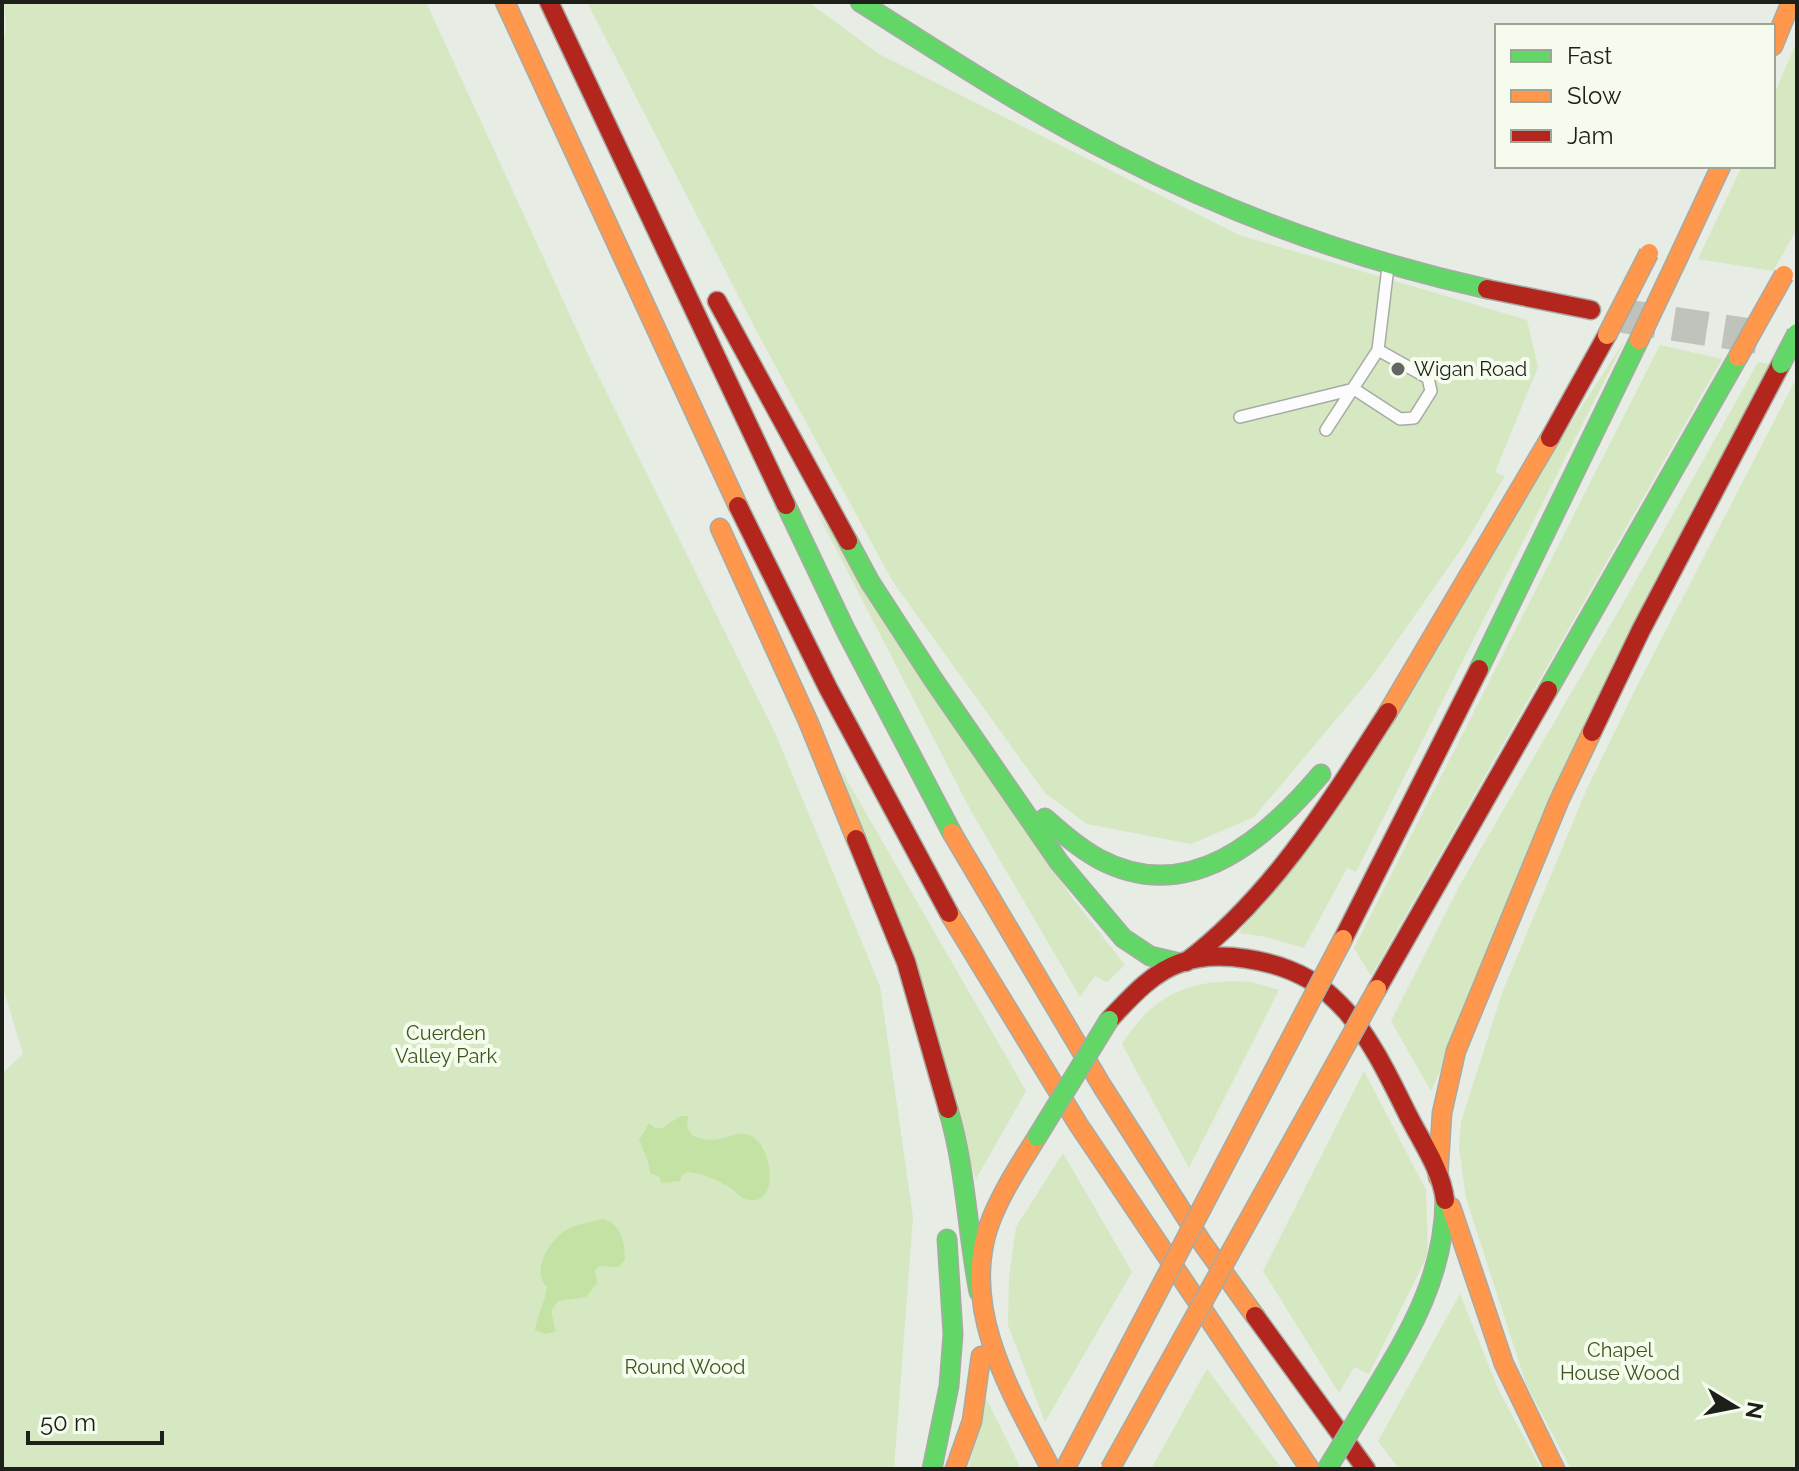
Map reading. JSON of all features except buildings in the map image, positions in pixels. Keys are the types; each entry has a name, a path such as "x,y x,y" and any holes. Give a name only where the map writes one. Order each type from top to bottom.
{"main road":[{"path":"505,2 733,495 800,631 948,911 1065,1108 1310,1469"},
{"path":"551,2 667,209"},
{"path":"551,2 839,617 963,852 1102,1086 1203,1244 1366,1469"},
{"path":"860,2 1052,121 1242,214 1317,243 1389,264 1519,297 1591,310"},
{"path":"1775,41 1791,2"},
{"path":"556,114 590,230"},
{"path":"1065,1469 1343,939 1527,575 1720,168"},
{"path":"979,1292 982,1255 989,1227 1037,1137 1109,1020 1147,984 1183,963 1222,934 1270,881 1331,799 1391,711 1552,437 1652,247"},
{"path":"1110,1469 1377,989 1787,270"},
{"path":"704,278 870,582 1059,862 1123,938 1150,956 1183,963 1237,960 1282,968 1309,979 1340,1005 1367,1041 1438,1177 1466,1240 1506,1368 1555,1469"},
{"path":"1438,1177 1438,1136 1443,1093 1456,1051 1559,801 1641,630 1797,333"},
{"path":"712,510 808,721 906,962 938,1066 965,1187 969,1243 983,1312 1015,1393 1051,1469"},
{"path":"1003,781 1064,835 1096,858 1124,870 1182,873 1224,860 1268,831 1334,760 1397,674 1440,625"},
{"path":"872,876 928,1105"},
{"path":"1327,1469 1420,1313 1432,1286 1443,1251 1446,1196"},
{"path":"932,1469 949,1386 953,1334 946,1227"},
{"path":"955,1469 972,1421 982,1349 983,1312"}],"lane":[{"path":"1326,430 1378,350 1389,264"},
{"path":"1240,417 1354,389 1400,419 1414,418 1431,391 1428,378 1378,350"}],"green space":[{"name":"Cuerden Valley Park","path":"4,2 426,2 591,361 776,735 880,986 913,1217 894,1469 2,1469 2,1074 23,1054 2,984"},
{"path":"587,2 808,2 879,54 1239,235 1527,320 1538,367 1495,472 1505,476 1466,542 1371,678 1254,817 1191,844 1087,824 1045,793 893,582 757,332"},
{"path":"1797,41 1797,229 1773,271 1698,259 1741,168 1775,168 1775,92"},
{"path":"1625,340 1356,872 1347,868 1304,948 1239,933"},
{"path":"1660,345 1722,359 1371,976 1354,948"},
{"path":"1758,362 1770,364 1431,1091 1391,1021 1461,883"},
{"name":"Chapel House Wood","path":"1797,377 1797,1469 1571,1469 1526,1384 1466,1198 1459,1147 1461,1122 1502,993 1585,793"},
{"path":"815,508 1071,896 1125,965 1107,982 1095,976 1080,997 971,811"},
{"path":"840,768 1026,1091 976,1179"},
{"path":"1251,982 1279,990 1189,1168 1122,1044 1144,1016 1168,997 1196,986"},
{"path":"1364,1071 1426,1190 1428,1254 1369,1374 1354,1367 1339,1393 1263,1271"},
{"path":"1063,1153 1132,1272 1045,1422 1008,1325 1009,1277 1016,1227"},
{"path":"1460,1294 1498,1389 1541,1469 1399,1469 1378,1441"},
{"path":"1207,1369 1282,1469 1151,1469"},
{"path":"986,1398 1021,1469 968,1469"}],"shaded area":[{"path":"680,1116 688,1116 687,1128 693,1136 717,1140 742,1134 760,1143 770,1174 765,1194 759,1199 749,1200 720,1182 699,1174 688,1172 682,1175 680,1181 661,1183 660,1177 650,1173 639,1140 649,1123 655,1128 663,1128"},
{"path":"603,1219 614,1225 621,1234 625,1259 619,1267 600,1266 595,1270 597,1283 586,1297 558,1301 551,1311 556,1332 544,1334 535,1330 547,1287 541,1265 548,1249 569,1229"}],"tunnel":[{"path":"1623,316 1773,339"}],"traffic: fast":[{"path":"860,2 1083,138 1205,198 1344,250 1487,289"},
{"path":"1781,364 1797,333"},
{"path":"1479,669 1639,340"},
{"path":"1548,690 1738,357"},
{"path":"786,505 846,631 952,833"},
{"path":"848,541 870,582 933,679 1059,862 1123,938 1150,956 1180,963"},
{"path":"1045,818 1099,859 1132,872 1164,875 1194,870 1223,859 1250,842 1276,821 1321,774"},
{"path":"1037,1137 1109,1020"},
{"path":"948,1109 959,1154 979,1292"},
{"path":"1366,1405 1408,1332 1430,1283 1438,1257 1445,1200"},
{"path":"932,1469 949,1386 953,1334 947,1239"},
{"path":"1327,1469 1366,1405"}],"traffic: slow":[{"path":"505,2 738,506"},
{"path":"1775,41 1791,2"},
{"path":"1678,258 1720,168"},
{"path":"1607,335 1649,253"},
{"path":"1639,340 1678,258"},
{"path":"1738,357 1784,275"},
{"path":"1388,712 1550,438"},
{"path":"720,528 808,721 856,839"},
{"path":"1438,1177 1442,1113 1456,1051 1559,801 1592,732"},
{"path":"952,833 1102,1086 1203,1244 1255,1316"},
{"path":"949,913 1078,1124 1310,1469"},
{"path":"1065,1469 1343,939"},
{"path":"1110,1469 1377,989"},
{"path":"1037,1137 1004,1193 988,1228 981,1260 981,1291 995,1353 1051,1469"},
{"path":"1451,1207 1504,1364 1555,1469"},
{"path":"955,1469 972,1421 981,1356"}],"traffic: jam":[{"path":"549,2 786,505"},
{"path":"1487,289 1591,310"},
{"path":"717,301 848,541"},
{"path":"1550,438 1607,335"},
{"path":"1592,732 1641,630 1781,364"},
{"path":"738,506 828,688 949,913"},
{"path":"1343,939 1479,669"},
{"path":"1377,989 1548,690"},
{"path":"1186,962 1217,936 1273,878 1322,813 1388,712"},
{"path":"856,839 906,962 948,1109"},
{"path":"1109,1020 1159,973 1195,959 1229,957 1264,962 1310,980 1330,994 1347,1012 1372,1047 1435,1165 1445,1200"},
{"path":"1255,1316 1366,1469"}],"place":[{"name":"Wigan Road","path":"1398,369"}],"park label":[{"name":"Round Wood","path":"685,1367"}]}
